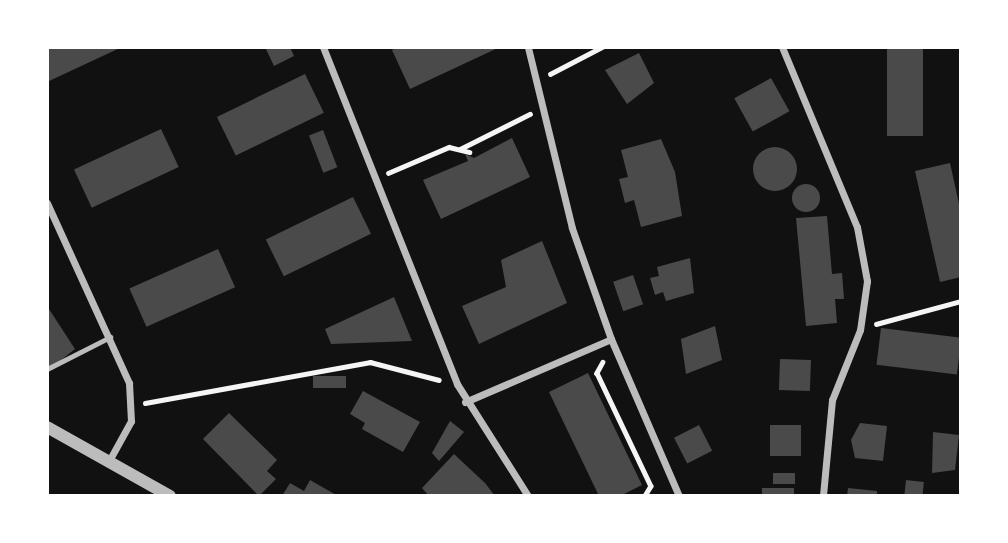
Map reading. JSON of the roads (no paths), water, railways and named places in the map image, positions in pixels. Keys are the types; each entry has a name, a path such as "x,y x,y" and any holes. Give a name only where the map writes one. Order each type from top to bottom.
{"street":[{"path":"323,47 465,402 528,496"},
{"path":"528,47 572,228 611,339 679,496"},
{"path":"782,47 857,227 867,281 860,330 832,400 823,496"},
{"path":"47,203 110,337 134,405 110,459"},
{"path":"465,402 611,339"},
{"path":"47,427 110,459 170,496"}],"lane":[{"path":"47,369 110,337"}]}
